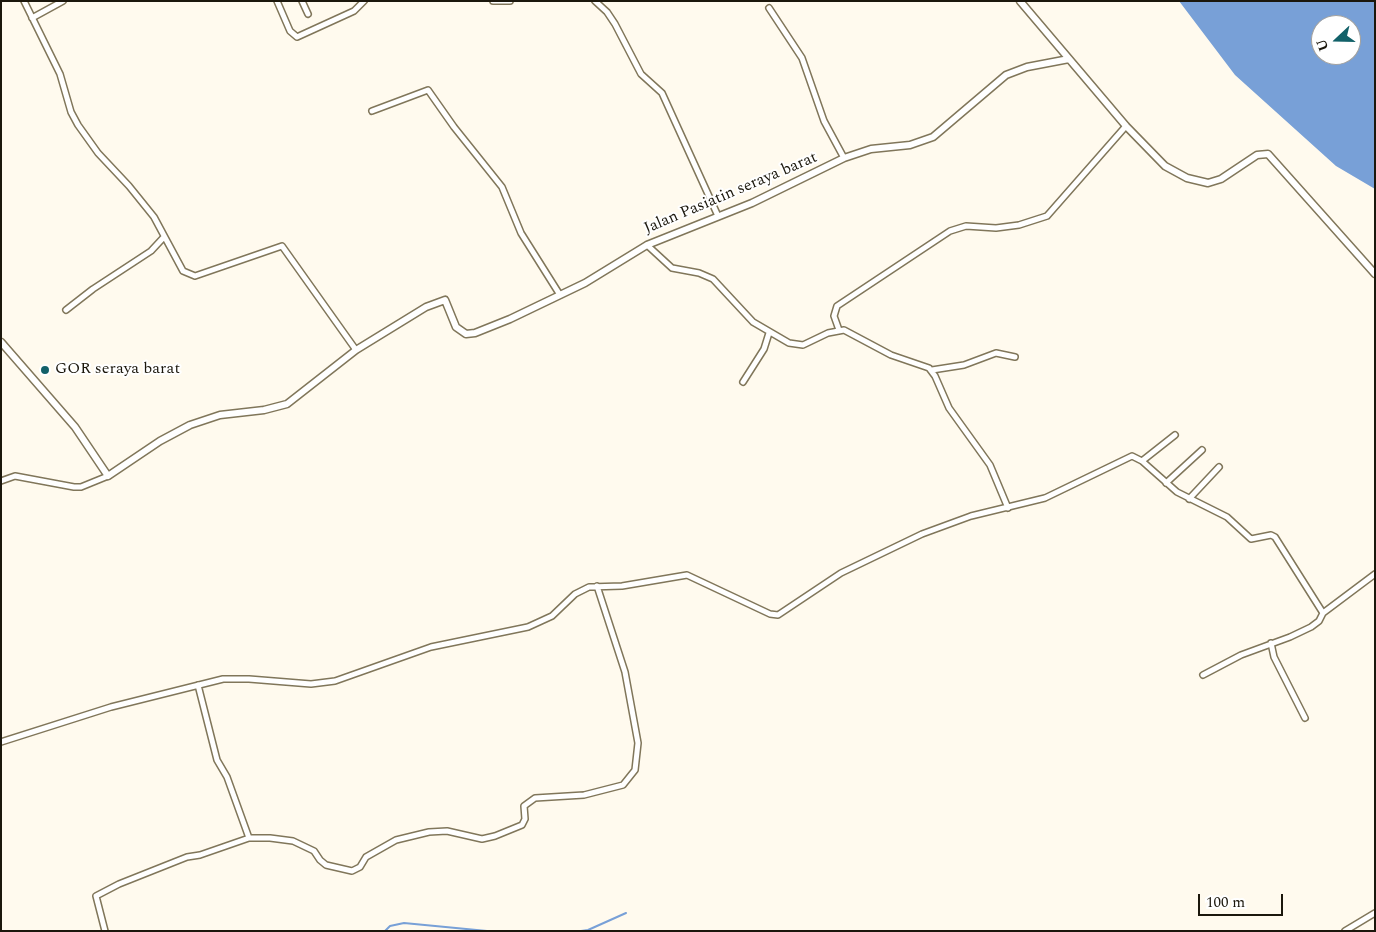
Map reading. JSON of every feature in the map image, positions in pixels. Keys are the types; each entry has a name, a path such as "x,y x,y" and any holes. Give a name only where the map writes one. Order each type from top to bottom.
{"street":[{"path":"1,481 15,476 23,476 81,487 108,476 160,441 190,425 220,415 264,410 287,404 356,350 282,246 202,274 190,276 179,266 154,217 129,186 98,153 78,125 71,112 60,74 24,1"},
{"path":"32,18 63,1"},
{"path":"277,1 290,31 297,37 354,12 364,1"},
{"path":"302,1 308,14"},
{"path":"493,1 510,1"},
{"path":"595,1 607,12 615,24 641,74 662,93 718,216"},
{"path":"1020,1 1126,126 1165,166 1187,178 1203,182 1215,182 1257,154 1268,154 1375,274"},
{"path":"769,8 795,44 811,80 824,121 844,158"},
{"name":"Jalan Pasiatin seraya barat","path":"356,350 404,319 445,300 456,326 462,332 469,334 510,319 605,272 647,245 778,192 844,158 871,149 910,145 926,140 943,130 968,106 1006,75 1027,66 1069,59"},
{"path":"372,111 428,90 454,127 502,187 521,233 560,295"},
{"path":"839,330 834,316 837,306 950,231 966,226 1013,226 1047,216 1126,126"},
{"path":"66,310 93,289 151,251 164,237"},
{"path":"647,245 672,268 699,273 713,279 753,322 769,333 796,345 803,345 839,330 851,332 891,355 919,362 932,370 948,408 990,465 1008,508"},
{"path":"743,382 764,349 769,333"},
{"path":"1,342 76,427 108,476"},
{"path":"932,370 964,365 996,353 1015,357"},
{"path":"1142,461 1175,435"},
{"path":"1166,483 1202,450"},
{"path":"1,742 111,707 198,685 237,678 312,684 335,681 431,647 528,627 552,616 579,591 597,586 622,586 687,575 696,577 770,614 778,615 841,573 922,534 971,516 1008,508 1066,489 1130,456 1142,461 1166,483 1189,499 1218,511 1251,539 1269,535 1275,537 1323,613"},
{"path":"1189,499 1219,466"},
{"path":"1203,675 1241,654 1271,642 1290,638 1311,627 1319,621 1323,613 1375,574"},
{"path":"105,931 96,896 119,884 187,857 200,855 249,838 294,841 314,851 326,865 352,870 360,867 366,857 396,840 429,832 447,831 482,839 495,836 522,825 525,820 524,806 535,798 584,795 623,785 635,770 638,743 625,672 597,586"},
{"path":"1271,642 1274,657 1304,718"},
{"path":"198,685 217,760 227,777 249,838"},
{"path":"1348,930 1375,913"}],"water":[{"path":"1179,1 1375,1 1375,189 1336,166 1235,75"}],"waterway":[{"path":"581,931 588,930 626,913"},
{"path":"385,931 390,926 404,923 487,931"}],"place":[{"name":"GOR seraya barat","path":"45,370"}]}
